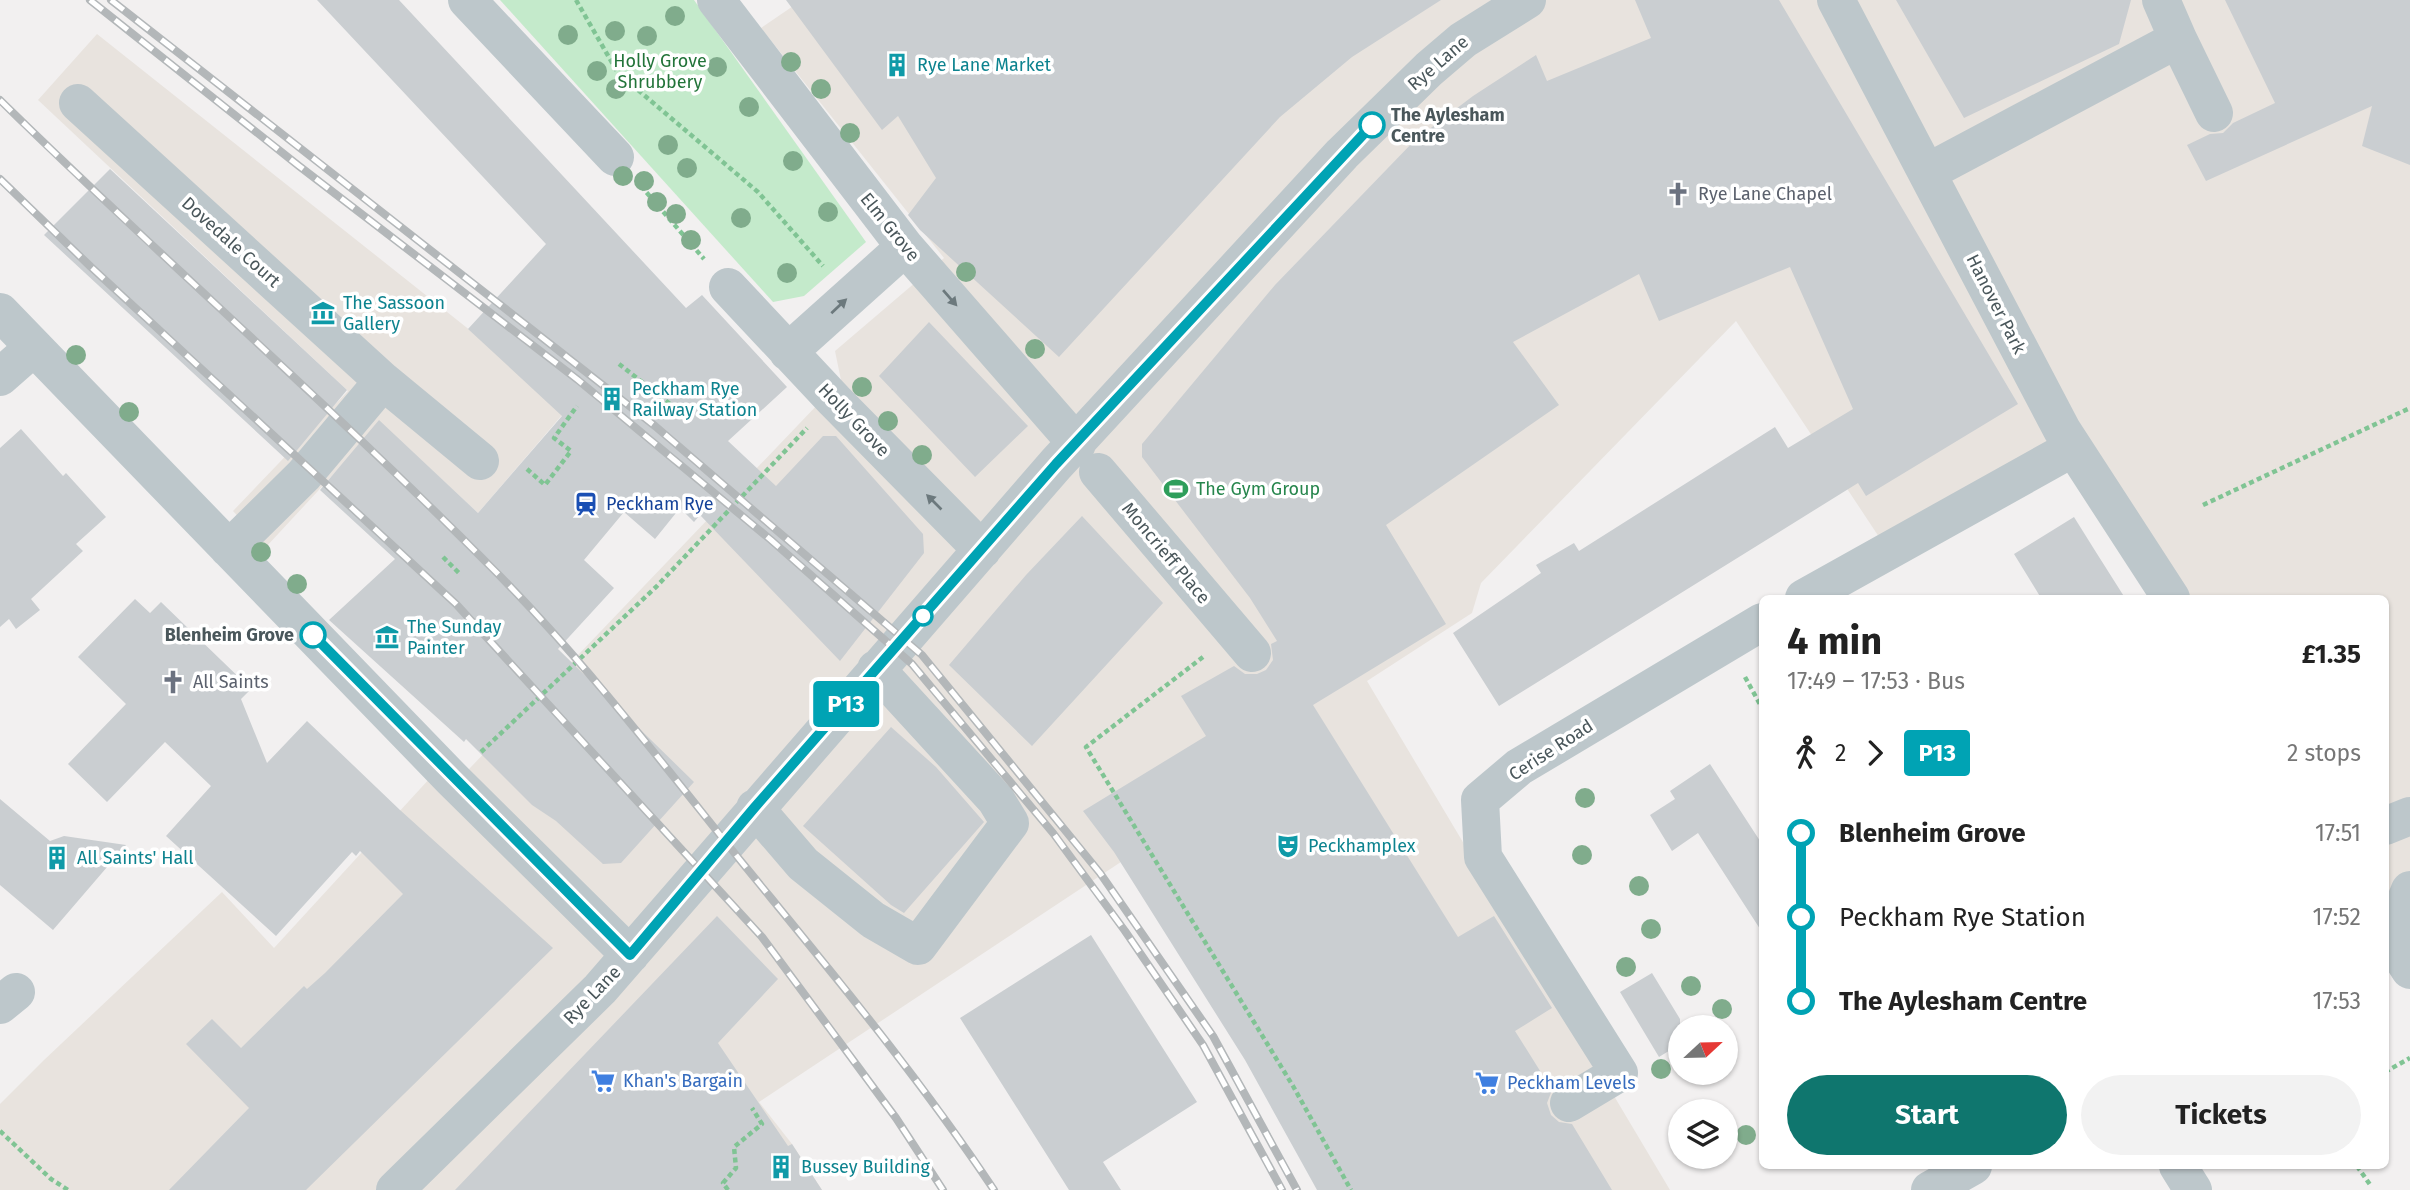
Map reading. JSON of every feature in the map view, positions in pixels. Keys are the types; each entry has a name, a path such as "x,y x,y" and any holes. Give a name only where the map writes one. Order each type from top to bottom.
{"street":[{"path":"467,0 615,157"},
{"name":"Elm Grove","path":"716,0 905,247 1087,458"},
{"name":"Rye Lane","path":"395,1190 600,989 755,807 982,551 1087,458 1351,145 1463,40 1527,0"},
{"name":"Hanover Park","path":"1836,0 2073,448 2169,595"},
{"path":"2161,0 2214,113"},
{"path":"1928,172 2178,39"},
{"name":"Dovedale Court","path":"78,103 373,394 480,461"},
{"path":"788,352 905,247"},
{"name":"Holly Grove","path":"728,287 982,551"},
{"path":"0,312 452,779 630,955"},
{"path":"0,377 33,348"},
{"path":"229,550 304,475 373,394"},
{"path":"1809,595 2073,448"},
{"name":"Moncrieff Place","path":"1087,458 1243,643"},
{"name":"Cerise Road","path":"1569,1102 1619,1073 1483,857 1480,800 1519,767 1759,624"},
{"path":"755,807 803,864 873,920 918,946 1010,823 996,800 876,669"},
{"path":"2389,824 2410,816"},
{"path":"2393,945 2410,890"},
{"path":"1930,1190 1968,1169"},
{"path":"2180,1169 2193,1190"}],"path":[{"path":"576,0 618,73 758,192 849,296"},
{"path":"615,157 728,287"},
{"path":"619,364 675,408 668,415"},
{"path":"452,779 656,587 834,400"},
{"path":"527,469 545,485 570,451 554,438 578,406"},
{"path":"2203,505 2410,408"},
{"path":"443,557 459,573"},
{"path":"1243,643 1086,747 1286,1075 1351,1190"},
{"path":"2389,1070 2410,1058"},
{"path":"728,1190 723,1183 736,1168 734,1147 762,1124 752,1108"},
{"path":"0,1131 51,1179 68,1190"},
{"path":"2359,1169 2371,1186"}],"shaded area":[{"path":"802,0 2410,0 2410,945 2389,913 2389,595 2185,595 2085,441 1883,543 1736,321 1481,583 1472,613 1367,681 1670,1190 1337,1190 1139,850 759,1102 792,1144 822,1190 0,1190 0,1104 43,1061 222,892 274,948 431,777 449,790 841,380 835,351 944,258 761,28"},
{"path":"97,34 568,408 478,513 381,423 266,547 233,511 348,391 38,100"}],"green space":[{"name":"Holly Grove Shrubbery","path":"500,0 694,0 866,242 804,296 773,302"}],"building":[{"path":"317,0 399,0 686,308 702,295 787,387 728,441 776,486 823,436 836,436 923,534 924,553 840,661 700,515 694,522 680,508 655,539 624,512 584,560 614,588 558,649 694,782 621,863 603,864 556,821 532,805 466,739 464,742 329,620 395,559 320,490 379,420 478,513 562,416 468,329 546,244"},
{"path":"786,0 1441,0 1352,57 1280,117 1059,357 920,230 908,215 936,178 898,116 882,130"},
{"path":"1635,0 1779,0 2018,404 1866,496 1858,483 1499,706 1453,633 1541,573 1536,565 1574,543 1579,551 1775,427 1788,448 1853,409 1790,267 1659,321 1639,274 1513,342 1559,405 1386,525 1446,624 1313,705 1458,937 1494,916 1552,1008 1515,1031 1552,1090 1547,1103 1551,1115 1559,1122 1572,1124 1612,1190 1317,1190 1245,1060 1114,852 1083,811 1206,736 1181,696 1234,666 1245,674 1257,674 1266,670 1273,660 1271,644 1277,641 1250,598 1142,457 1142,444 1275,285 1415,140 1473,96 1536,55 1547,81 1651,38"},
{"path":"1896,0 2131,0 2119,44 1964,118"},
{"path":"2225,0 2410,0 2410,165 2362,146 2372,106 2206,181 2187,145 2210,134 2223,133 2233,123 2275,103"},
{"path":"110,169 347,390 288,461 44,235"},
{"path":"929,322 1028,426 975,477 879,376"},
{"path":"21,429 63,476 66,473 106,517 76,544 83,551 31,599 40,610 16,629 9,619 0,627 0,448"},
{"path":"1082,516 1163,603 1032,746 949,665 1026,575"},
{"path":"2074,517 2123,595 2039,595 2014,554"},
{"path":"135,599 150,613 161,602 251,689 241,699 267,763 307,721 400,810 553,948 306,1190 169,1190 249,1108 186,1044 212,1019 241,1048 304,986 307,989 325,973 403,894 360,851 356,856 352,852 276,936 166,836 211,786 165,742 107,802 68,764 126,704 78,657"},
{"path":"891,727 936,767 984,822 904,913 891,905 803,826"},
{"path":"1710,764 1759,839 1759,927 1698,833 1672,851 1650,815 1675,799 1670,791"},
{"name":"All Saints' Hall","path":"0,799 50,841 64,836 126,845 53,930 0,885"},
{"path":"717,916 778,979 718,1043 788,1146 792,1144 822,1190 455,1190"},
{"path":"1091,935 1197,1102 1103,1162 1121,1190 1069,1190 960,1018"},
{"path":"1652,973 1678,1015 1668,1015 1668,1051 1659,1057 1620,992"}],"railway":[{"path":"90,0 299,166 578,380 771,540 912,664 1053,833 1125,931 1203,1045 1282,1190"},
{"path":"111,0 655,426 922,655 1100,873 1213,1036 1297,1190"},
{"path":"0,100 430,507 556,636 650,747 871,1022 994,1190"},
{"path":"0,179 91,267 456,604 762,937 896,1118 943,1190"}],"bus line":[{"name":"P13","path":"313,635 452,779 630,955 755,807 1056,464 1342,154 1372,125"}],"place":[{"name":"Rye Lane Market","path":"897,65"},
{"name":"The Aylesham Centre","path":"1372,125"},
{"name":"Rye Lane Chapel","path":"1678,194"},
{"name":"The Sassoon Gallery","path":"323,313"},
{"name":"Peckham Rye Railway Station","path":"612,399"},
{"name":"The Gym Group","path":"1176,489"},
{"name":"Peckham Rye","path":"586,504"},
{"name":"Blenheim Grove","path":"313,635"},
{"name":"The Sunday Painter","path":"387,637"},
{"name":"All Saints","path":"173,682"},
{"name":"Peckhamplex","path":"1288,846"},
{"name":"All Saints' Hall","path":"57,858"},
{"name":"Khan's Bargain","path":"603,1081"},
{"name":"Peckham Levels","path":"1487,1083"},
{"name":"Bussey Building","path":"781,1167"}]}
